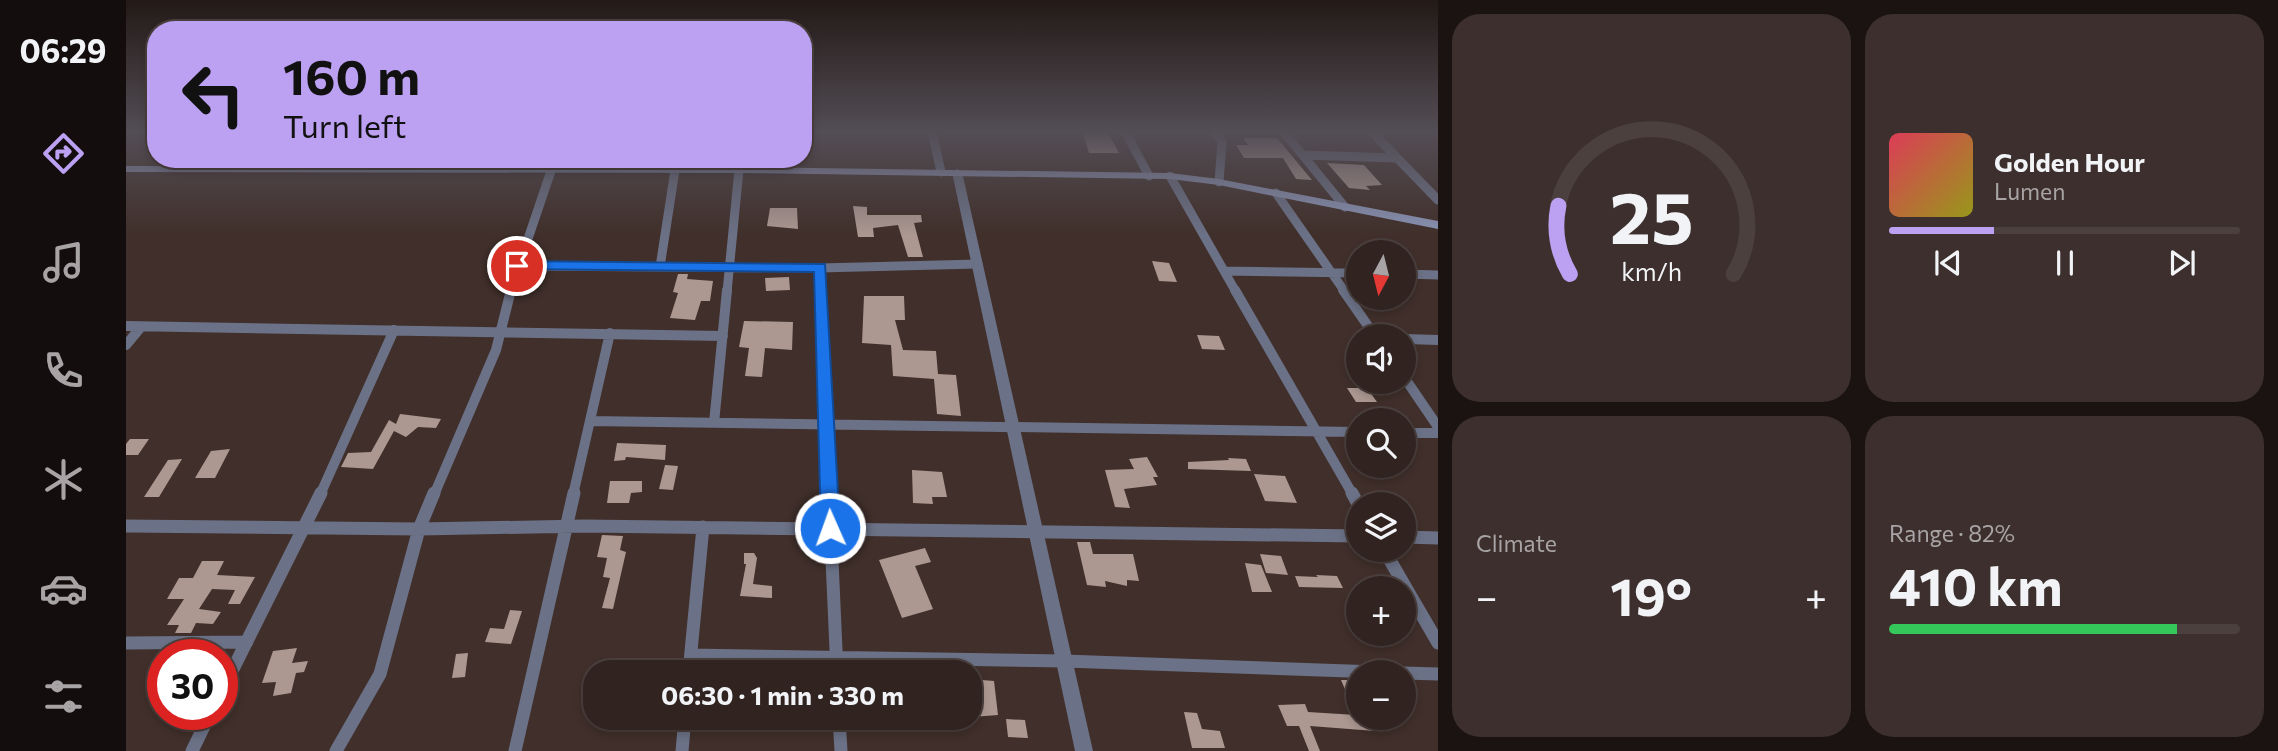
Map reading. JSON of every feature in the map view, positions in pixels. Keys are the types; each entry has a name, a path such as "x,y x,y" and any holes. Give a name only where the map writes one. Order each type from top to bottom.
{"main road":[{"path":"812,167 1170,176 1219,182 1438,225"},
{"path":"126,169 211,168"},
{"path":"634,168 697,168"}],"street":[{"path":"940,166 941,172"},
{"path":"1144,166 1149,176"},
{"path":"1219,182 1220,166"},
{"path":"1312,166 1345,207"},
{"path":"1405,166 1438,200"},
{"path":"336,751 380,674 419,529 496,350 517,266 552,168"},
{"path":"714,422 740,168"},
{"path":"660,267 675,170"},
{"path":"957,172 1084,751"},
{"path":"1170,176 1351,492"},
{"path":"1276,193 1367,324"},
{"path":"517,266 820,268 978,264"},
{"path":"820,268 837,660"},
{"path":"1224,271 1346,273"},
{"path":"1416,274 1438,275"},
{"path":"126,326 610,332 723,336"},
{"path":"126,345 141,327"},
{"path":"238,660 305,528 394,330"},
{"path":"515,751 610,332"},
{"path":"1416,339 1438,340"},
{"path":"1416,394 1438,427"},
{"path":"590,421 1346,432"},
{"path":"1416,433 1438,433"},
{"path":"126,526 419,529 566,526 830,528 1346,536"},
{"path":"690,660 703,527"},
{"path":"1416,537 1438,537"},
{"path":"1391,562 1438,643"},
{"path":"126,643 247,642"},
{"path":"691,655 764,660"},
{"path":"982,662 1064,661 1346,671"},
{"path":"1416,673 1438,674"},
{"path":"192,751 203,730"},
{"path":"682,751 684,730"},
{"path":"840,730 841,751"}],"building":[{"path":"1288,166 1300,166 1312,180 1296,179"},
{"path":"1330,166 1365,166 1382,185 1366,186 1370,190 1349,188"},
{"path":"853,206 867,207 867,215 921,215 922,222 914,223 923,257 908,257 898,225 873,228 874,237 858,237"},
{"path":"770,208 797,208 798,229 767,226"},
{"path":"1152,261 1169,263 1177,282 1159,281"},
{"path":"678,274 688,274 687,279 713,281 710,301 701,301 695,320 670,318 678,293 673,292"},
{"path":"789,277 790,290 766,291 765,278"},
{"path":"864,296 904,296 905,320 895,320 903,350 936,351 938,374 956,375 961,416 937,414 934,379 893,376 891,345 862,343"},
{"path":"744,321 793,322 792,350 765,348 762,377 745,376 749,348 739,347"},
{"path":"1197,335 1219,336 1225,350 1202,349"},
{"path":"1351,394 1371,394 1377,402 1356,402"},
{"path":"400,414 441,419 436,428 418,427 406,437 394,431 373,469 341,467 348,453 371,452 389,420 396,424"},
{"path":"130,439 149,439 138,455 126,455 126,444"},
{"path":"617,443 666,445 665,460 626,457 625,460 614,461"},
{"path":"230,449 215,478 195,478 211,451"},
{"path":"1147,457 1158,477 1153,477 1157,485 1124,489 1130,508 1115,507 1105,470 1134,469 1129,459"},
{"path":"1228,458 1246,459 1251,471 1188,469 1188,462 1229,460"},
{"path":"182,459 159,497 144,497 168,460"},
{"path":"665,465 678,466 673,490 659,489"},
{"path":"912,470 942,472 947,497 932,497 933,504 913,503"},
{"path":"1254,474 1285,476 1297,503 1265,501"},
{"path":"610,481 642,481 642,492 631,493 629,503 607,503"},
{"path":"602,535 623,536 620,550 626,552 613,609 602,608 610,578 603,577 607,558 597,557"},
{"path":"1077,542 1090,542 1093,554 1133,554 1139,581 1127,580 1127,586 1105,581 1106,587 1087,585"},
{"path":"925,548 931,562 915,566 933,609 902,618 879,560"},
{"path":"744,553 754,553 757,558 753,584 772,586 772,598 740,596 746,564"},
{"path":"1260,554 1281,556 1288,575 1266,573"},
{"path":"202,561 224,561 217,575 255,577 240,604 228,604 235,590 212,589 199,609 221,612 213,624 196,623 191,633 175,633 179,625 167,625 184,599 167,599 179,578 193,578"},
{"path":"1245,563 1261,565 1272,592 1252,592"},
{"path":"1316,575 1337,576 1343,588 1299,587 1295,576 1318,577"},
{"path":"510,610 522,611 511,644 485,642 490,628 504,629"},
{"path":"297,648 292,663 308,661 304,672 296,673 291,693 273,696 276,682 262,683 273,651"},
{"path":"468,653 465,677 452,678 456,654"},
{"path":"982,680 994,681 998,715 982,716"},
{"path":"1305,704 1308,712 1346,714 1346,729 1310,726 1320,751 1309,751 1299,726 1287,726 1278,705"},
{"path":"1184,712 1197,713 1202,729 1220,731 1225,748 1192,748"},
{"path":"1006,719 1025,720 1028,738 1008,737"}],"route":[{"path":"517,266 820,268 830,528"}]}
